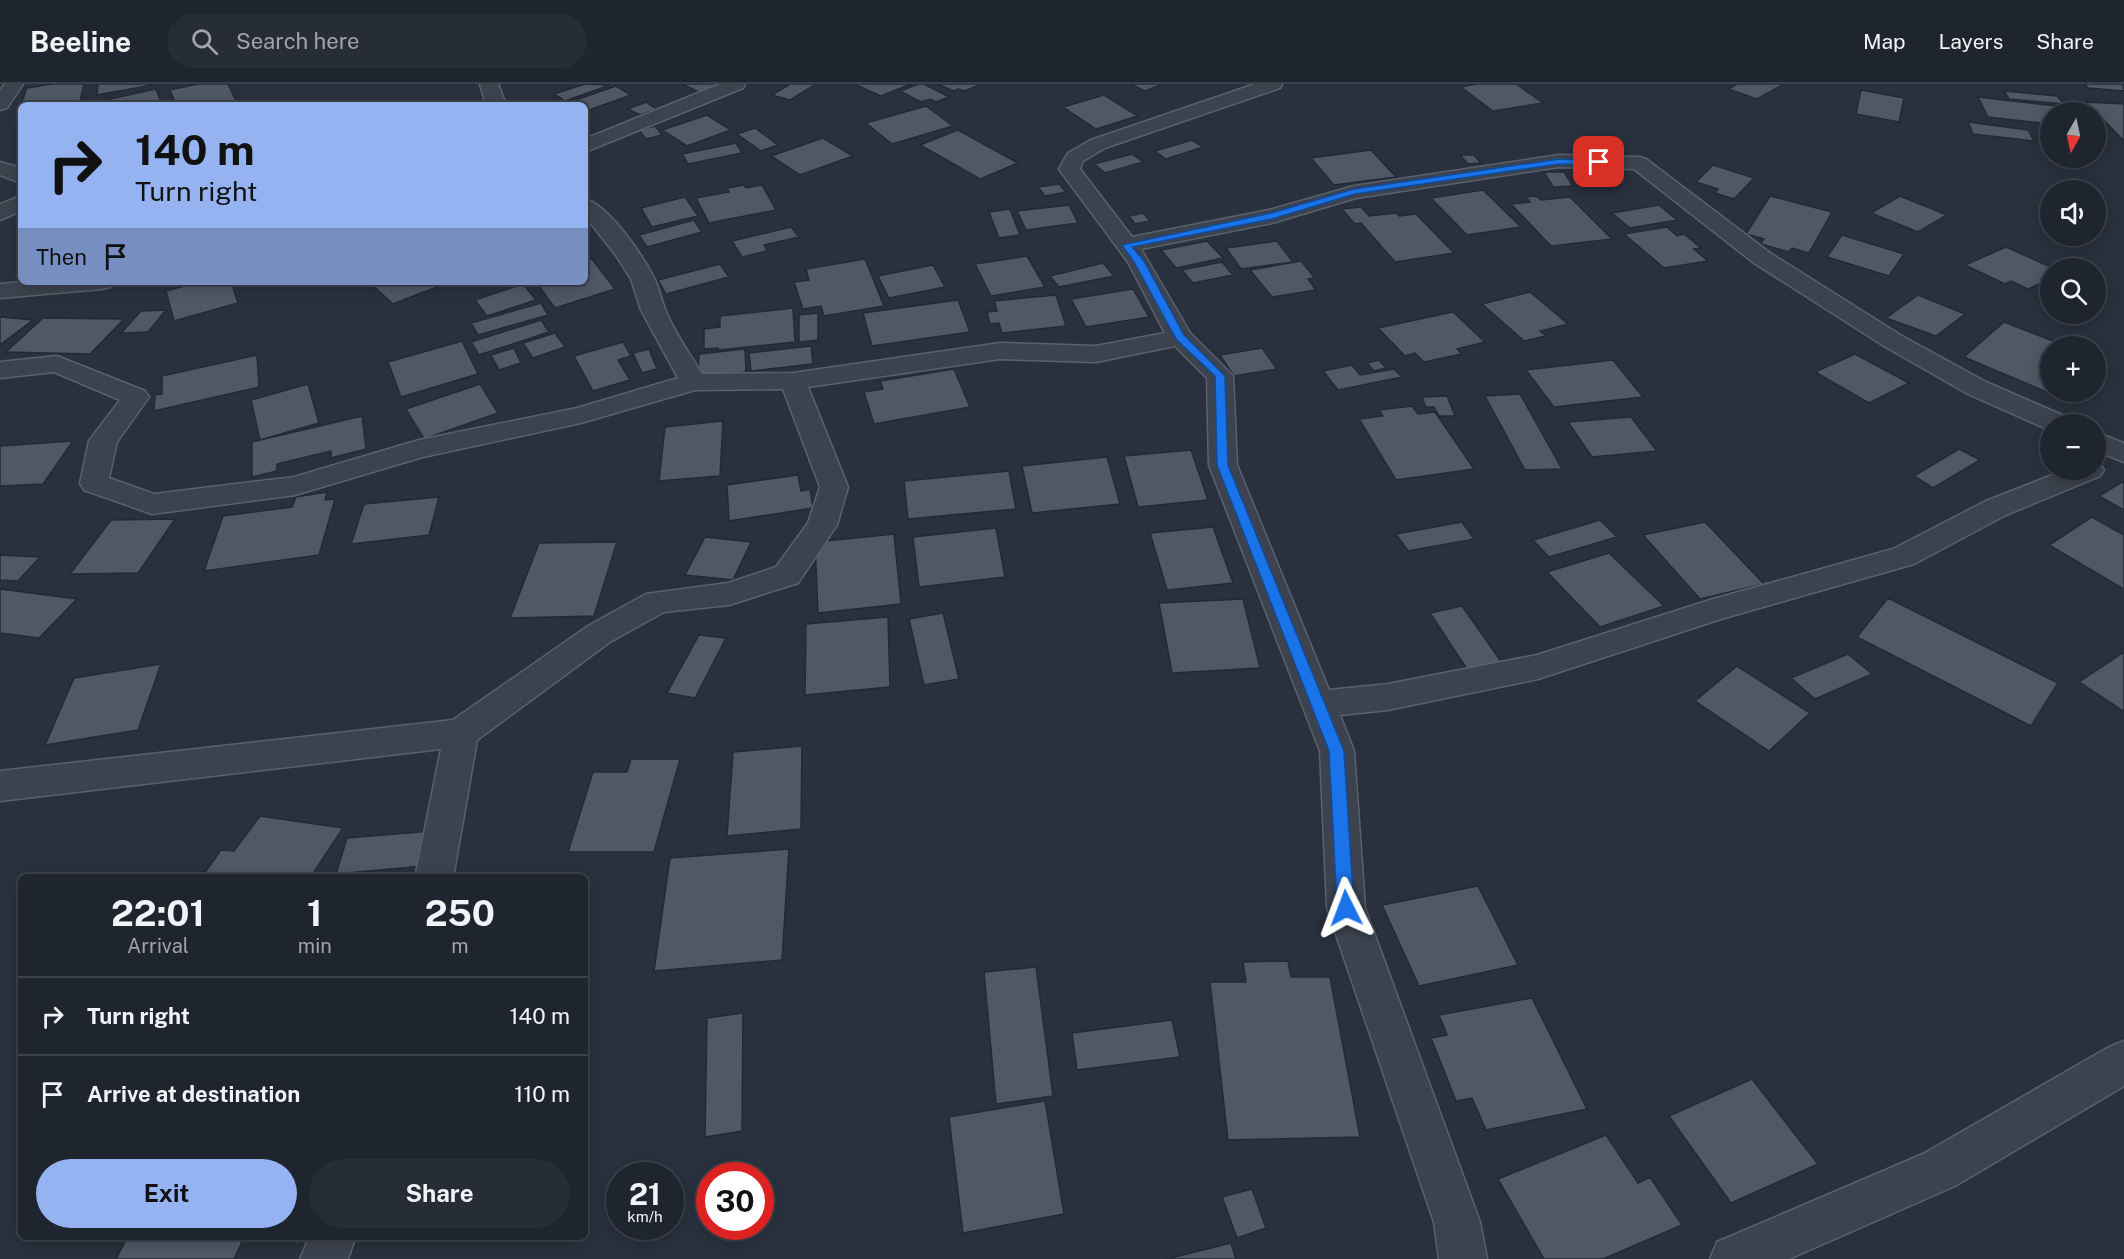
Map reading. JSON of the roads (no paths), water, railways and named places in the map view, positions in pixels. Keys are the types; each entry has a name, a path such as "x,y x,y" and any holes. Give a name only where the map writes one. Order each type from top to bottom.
{"street":[{"path":"0,104 14,84"},
{"path":"489,84 495,102"},
{"path":"588,145 735,84"},
{"path":"1273,84 1098,144 1075,157 1069,169 1139,261 1180,337 1220,376 1223,465 1337,751 1346,908 1456,1222 1463,1259"},
{"path":"1126,245 1272,216 1354,192 1559,161 1639,163 1762,258 1893,341 1977,388 2040,416"},
{"path":"0,213 18,204"},
{"path":"588,208 597,215 625,251 643,279 653,310 693,381"},
{"path":"0,291 68,285"},
{"path":"0,370 57,364 136,397 103,441 94,483 152,504 295,486 419,449 581,415 693,381 793,381 1000,351 1096,354 1180,337"},
{"path":"0,786 461,733 598,634 657,602 729,594 787,574 822,525 834,487 793,381"},
{"path":"2106,446 2124,454"},
{"path":"2106,462 2124,454"},
{"path":"1318,704 1388,697 1538,668 1713,610 1903,557 1996,508 2065,480"},
{"path":"435,874 461,733"},
{"path":"1734,1259 1939,1170 2124,1062"},
{"path":"324,1259 331,1240"}]}
